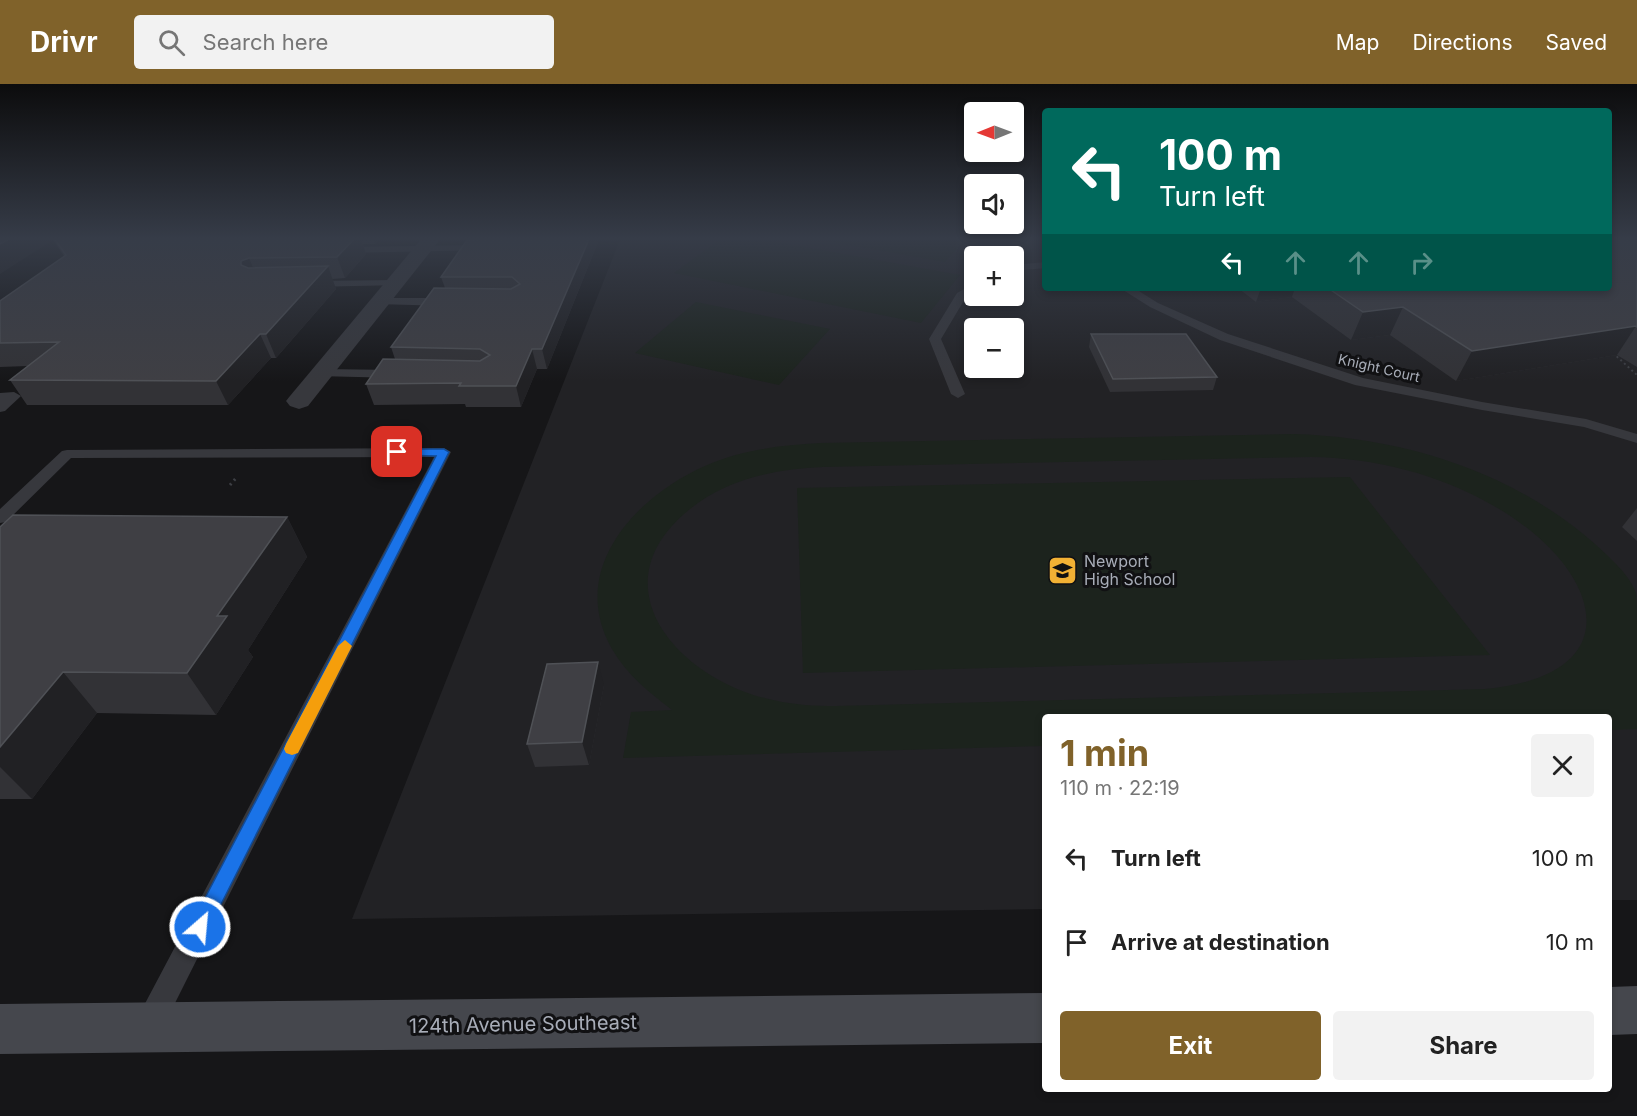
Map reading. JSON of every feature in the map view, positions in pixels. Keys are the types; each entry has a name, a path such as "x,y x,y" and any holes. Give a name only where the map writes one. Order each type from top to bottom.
{"street":[{"path":"299,401 394,285"},
{"path":"1612,1011 1637,1010"},
{"name":"124th Avenue Southeast","path":"0,1029 1042,1018"}],"lane":[{"name":"Knight Court","path":"1131,291 1154,305 1224,337 1270,354 1349,378 1482,406 1586,423 1637,439"},
{"path":"958,394 935,339 964,293"},
{"path":"380,302 456,302"},
{"path":"322,373 415,374"},
{"path":"0,397 14,396 0,408"},
{"path":"0,518 67,454 444,452 148,1028"}],"path":[{"path":"1607,349 1637,375"}],"shaded area":[{"name":"Newport High School","path":"602,285 964,285 964,306 1024,306 1024,285 1042,285 1042,291 1612,291 1612,285 1637,285 1637,900 1612,900 1612,714 1042,714 1042,909 352,919"},
{"path":"734,285 952,285 921,323"},
{"path":"696,302 830,329 779,385 635,353"},
{"path":"1293,434 1374,442 1454,463 1528,496 1563,518 1595,544 1629,580 1637,600 1637,729 1612,730 1612,714 1042,714 1042,746 623,758 631,712 672,710 624,667 612,649 600,620 598,591 603,565 615,540 633,517 679,480 719,460 761,449 791,445","holes":["1311,457 1359,461 1406,470 1473,495 1494,506 1530,531 1559,558 1578,587 1586,615 1583,641 1565,663 1533,680 1485,689 804,705 773,700 739,690 708,673 681,652 661,627 649,599 649,569 662,539 690,509 720,490 770,473 822,467"]},
{"path":"1350,477 1490,655 803,673 797,488"}],"building":[{"path":"23,285 311,285 266,334 260,334 216,381 10,380 59,342 0,343 0,301"},
{"path":"518,285 569,285 542,349 532,349 516,386 459,386 461,383 366,384 383,359 480,361 490,355 480,349 391,347 434,288 511,289"},
{"path":"1612,285 1637,285 1637,327 1472,351 1403,307 1363,312 1332,291 1612,291"},
{"path":"1091,334 1186,334 1217,377 1113,379"},
{"path":"13,515 287,517 217,616 227,616 187,673 63,672 0,747 0,527"},
{"path":"598,662 582,742 527,744 547,664"}],"slow traffic":[{"path":"292,749 345,646"}],"place":[{"name":"Newport High School","path":"1063,570"}],"route":[{"path":"200,927 444,452 397,452"}]}
